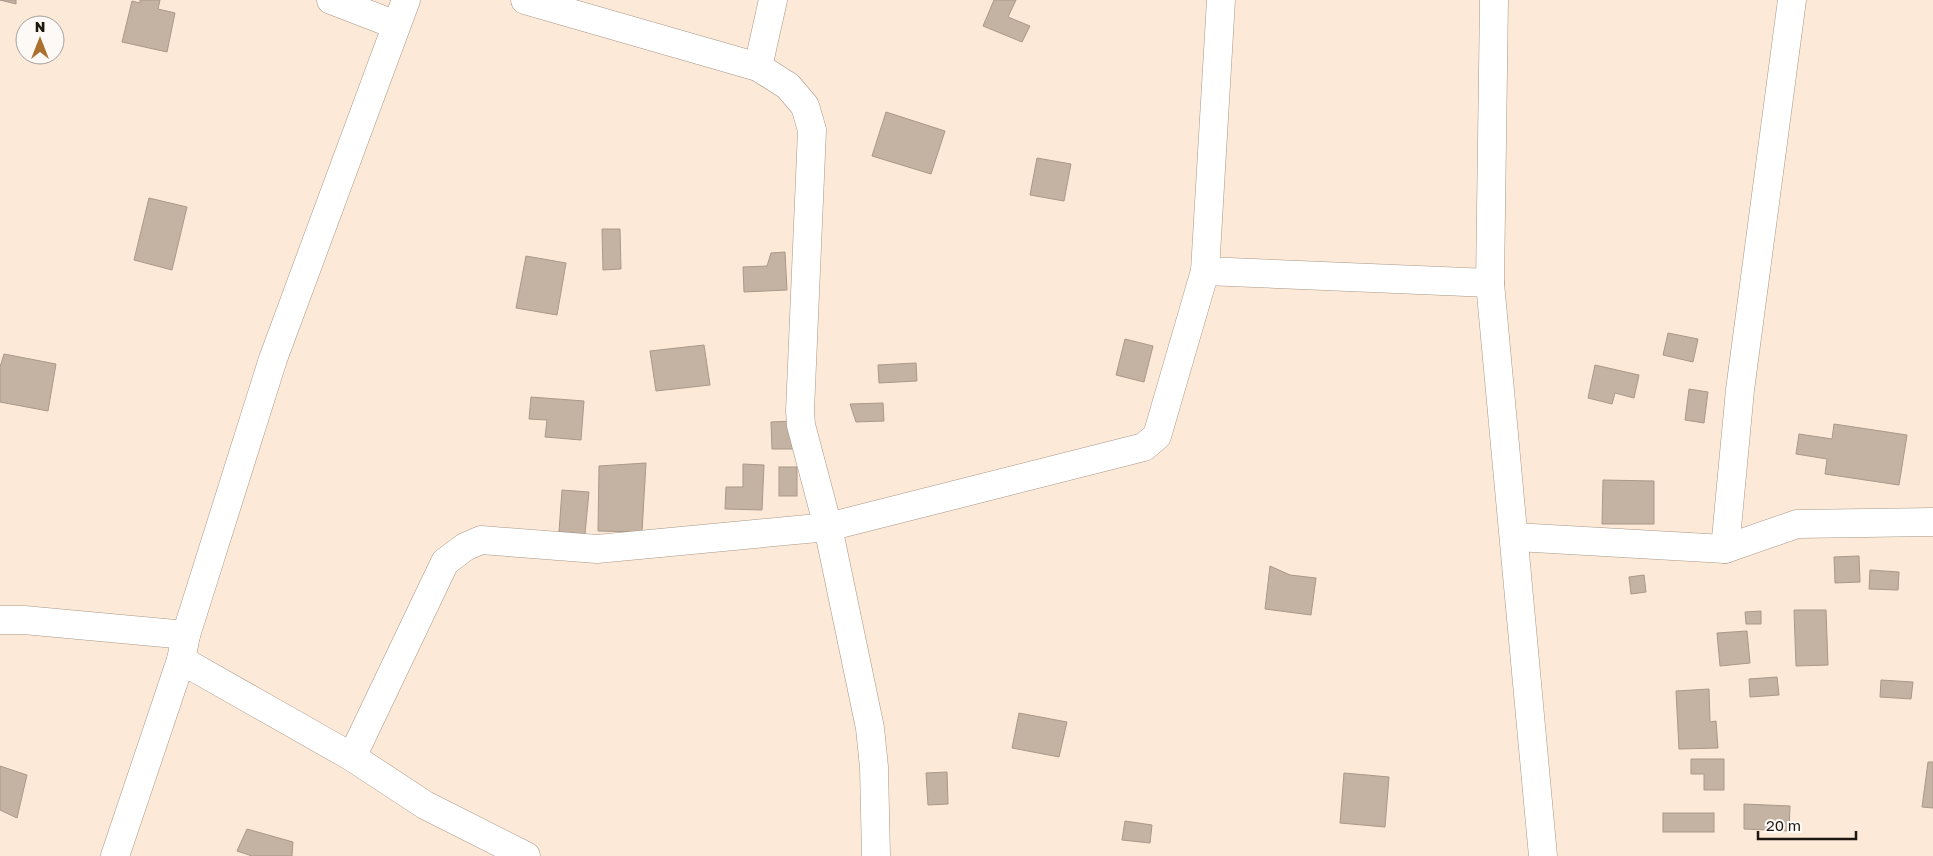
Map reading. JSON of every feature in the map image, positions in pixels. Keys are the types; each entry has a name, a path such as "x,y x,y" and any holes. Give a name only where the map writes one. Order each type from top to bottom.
{"street":[{"path":"115,856 184,647 273,360 401,12 331,0"},
{"path":"524,0 758,67 788,86 806,106 812,130 800,411 805,440 828,527 870,728 874,768 876,856"},
{"path":"758,67 772,0"},
{"path":"352,757 445,562 465,547 481,540 597,549 828,527 1144,447 1157,436 1205,271 1221,0"},
{"path":"1494,0 1490,283 1543,856"},
{"path":"1725,550 1740,390 1792,0"},
{"path":"1205,271 1490,283"},
{"path":"1514,537 1725,550 1797,524 1933,522"},
{"path":"0,620 24,620 184,647 425,805 526,856"}],"building":[{"path":"0,0 16,0 16,4"},
{"path":"140,0 160,0 158,9 175,13 167,52 122,42 132,1 140,3"},
{"path":"994,0 1016,0 1008,17 1030,26 1022,42 983,26"},
{"path":"886,112 945,131 931,174 872,156"},
{"path":"1037,158 1071,164 1064,201 1030,195"},
{"path":"149,198 187,207 172,270 134,260"},
{"path":"602,229 620,229 621,269 603,270"},
{"path":"785,252 787,290 744,292 743,267 767,266 771,253"},
{"path":"526,256 566,263 557,315 516,308"},
{"path":"1668,333 1698,339 1693,362 1663,355"},
{"path":"1125,339 1153,346 1144,382 1116,375"},
{"path":"704,345 710,385 656,391 650,351"},
{"path":"4,354 56,364 48,411 0,402 0,367"},
{"path":"916,363 917,381 879,383 878,365"},
{"path":"1595,365 1639,375 1634,398 1615,393 1612,404 1588,398"},
{"path":"1689,389 1708,392 1704,423 1685,420"},
{"path":"531,397 584,401 581,440 545,437 547,420 529,419"},
{"path":"883,403 884,421 856,422 850,404"},
{"path":"793,421 794,449 772,449 771,422"},
{"path":"1834,424 1907,435 1899,485 1825,474 1827,459 1796,454 1799,434 1832,439"},
{"path":"646,463 642,532 598,531 599,466"},
{"path":"743,464 764,465 762,510 725,509 726,487 743,487"},
{"path":"779,467 797,467 797,496 779,496"},
{"path":"1603,480 1654,481 1654,524 1602,524"},
{"path":"562,490 589,492 585,534 559,532"},
{"path":"1859,556 1860,582 1835,583 1834,557"},
{"path":"1270,566 1290,575 1316,578 1311,615 1265,609"},
{"path":"1870,570 1899,572 1898,590 1869,589"},
{"path":"1644,575 1646,592 1631,594 1629,577"},
{"path":"1794,610 1826,610 1828,665 1796,666"},
{"path":"1761,611 1761,624 1746,624 1745,612"},
{"path":"1747,631 1750,663 1720,666 1717,633"},
{"path":"1777,677 1779,695 1750,697 1749,679"},
{"path":"1881,680 1913,682 1911,699 1880,697"},
{"path":"1709,689 1710,722 1716,721 1718,748 1679,749 1676,691"},
{"path":"1019,713 1067,722 1059,757 1012,748"},
{"path":"1691,759 1724,759 1724,790 1704,790 1704,774 1691,774"},
{"path":"1928,762 1933,762 1933,808 1922,807"},
{"path":"0,766 27,775 17,818 0,810"},
{"path":"947,772 948,804 928,805 926,773"},
{"path":"1344,773 1389,777 1385,827 1340,823"},
{"path":"1744,804 1790,806 1789,831 1744,829"},
{"path":"1663,813 1714,813 1714,832 1663,832"},
{"path":"1125,821 1152,825 1150,843 1122,840"},
{"path":"247,829 293,842 292,856 252,856 237,851"}]}
